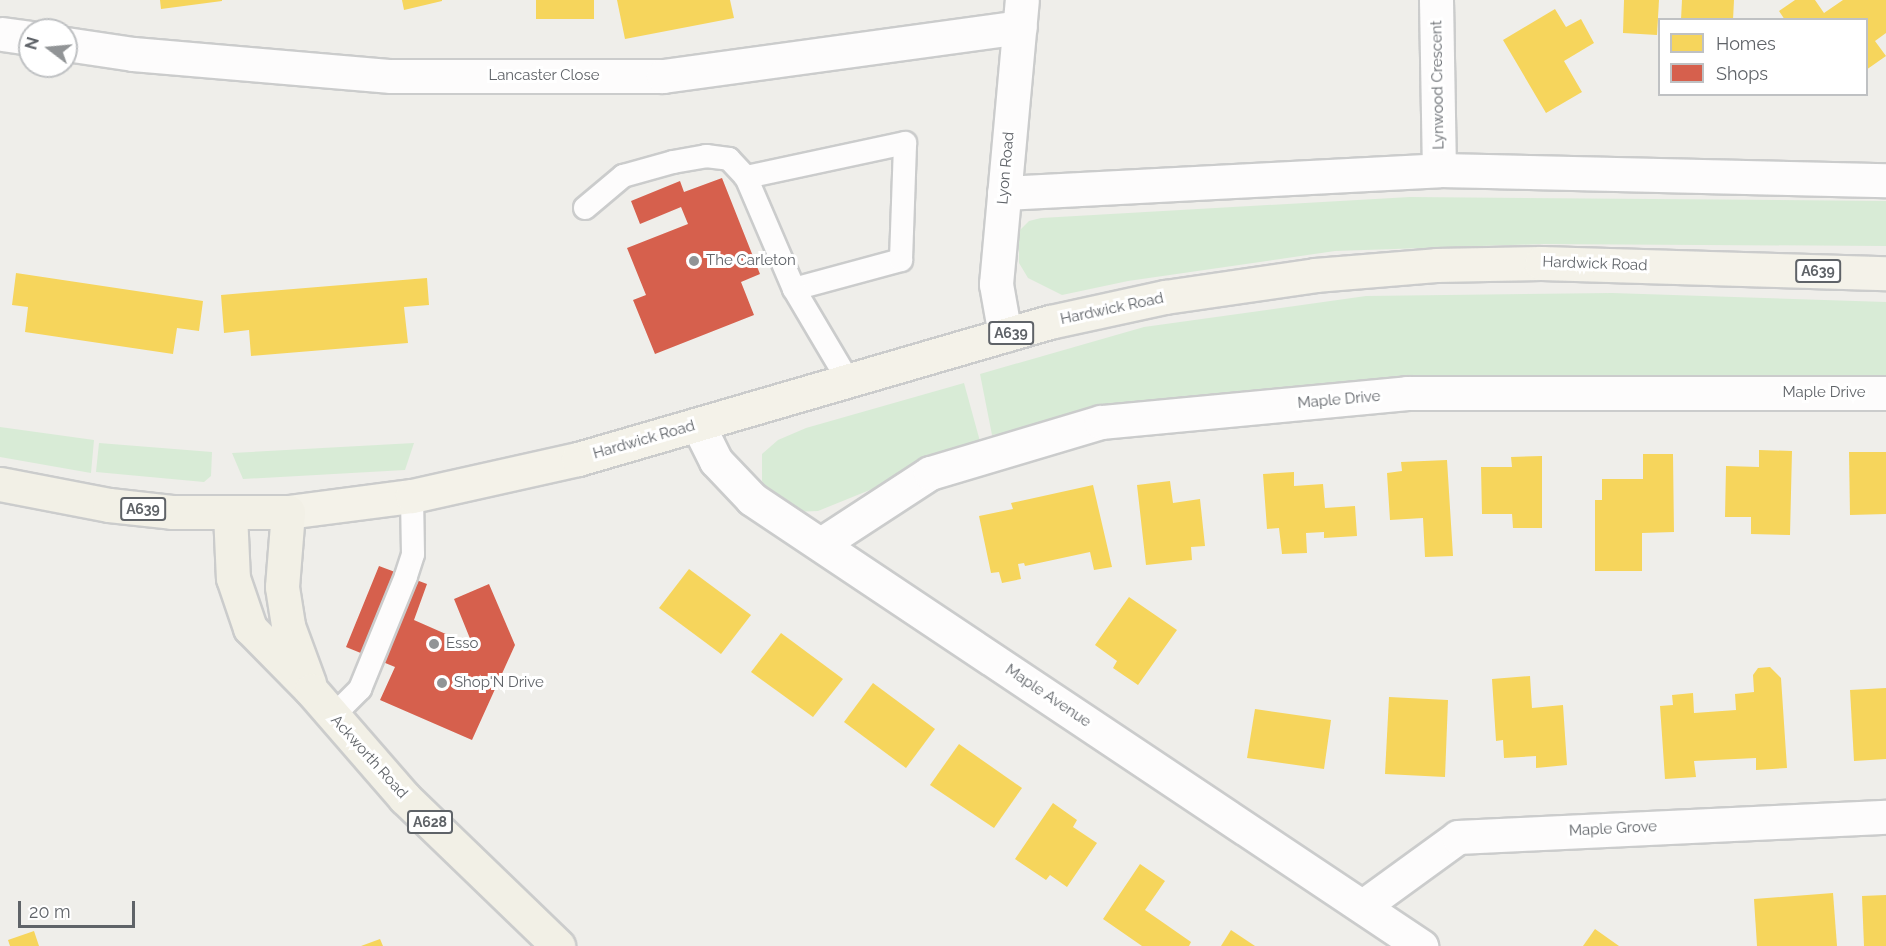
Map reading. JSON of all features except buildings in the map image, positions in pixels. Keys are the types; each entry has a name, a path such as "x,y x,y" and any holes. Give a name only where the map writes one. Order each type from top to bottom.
{"highway":[{"name":"A639","path":"0,484 109,505 230,513 288,512"},
{"name":"Ackworth Road","path":"288,512 282,586 288,626 311,690"},
{"name":"Ackworth Road","path":"230,513 233,578 250,628 311,690 332,717 405,798 558,946"}],"main road":[{"name":"Hardwick Road","path":"288,512 412,496 566,462 1005,335 1165,297 1314,275 1436,265 1541,263 1886,273"}],"street":[{"name":"Lynwood Crescent","path":"1436,0 1439,170"},
{"name":"Lancaster Close","path":"78,46 133,54 391,76 663,76 1021,14"},
{"name":"Lyon Road","path":"1005,335 996,284 1021,14"},
{"path":"1004,193 1439,170 1886,180"},
{"name":"Maple Drive","path":"821,544 930,473 1101,422 1407,393 1886,393"},
{"name":"Maple Avenue","path":"698,425 730,479 752,499 1421,946"},
{"name":"Maple Grove","path":"1363,906 1458,837 1886,817"}],"lane":[{"path":"746,177 905,142 901,260 794,289"},
{"path":"585,208 622,176 673,162 706,156 729,159 746,177 794,289 849,382"},
{"path":"332,717 360,689 406,576 413,554 412,496"}],"green space":[{"path":"1410,197 1886,201 1886,246 1543,244 1335,251 1128,281 1062,295 1028,278 1019,263 1019,231 1029,221 1041,218"},
{"path":"1612,293 1886,302 1886,378 1173,403 992,435 980,374 1144,327 1366,296"},
{"path":"964,383 981,445 818,511 793,512 773,497 762,481 762,454 778,440 806,428"},
{"path":"0,427 94,440 91,473 0,457"},
{"path":"99,443 212,452 211,476 204,482 96,472"},
{"path":"414,443 405,470 243,479 232,453"}],"place":[{"name":"The Carleton","path":"694,261"},
{"name":"Esso","path":"434,644"},
{"name":"Shop'N Drive","path":"442,683"}]}
